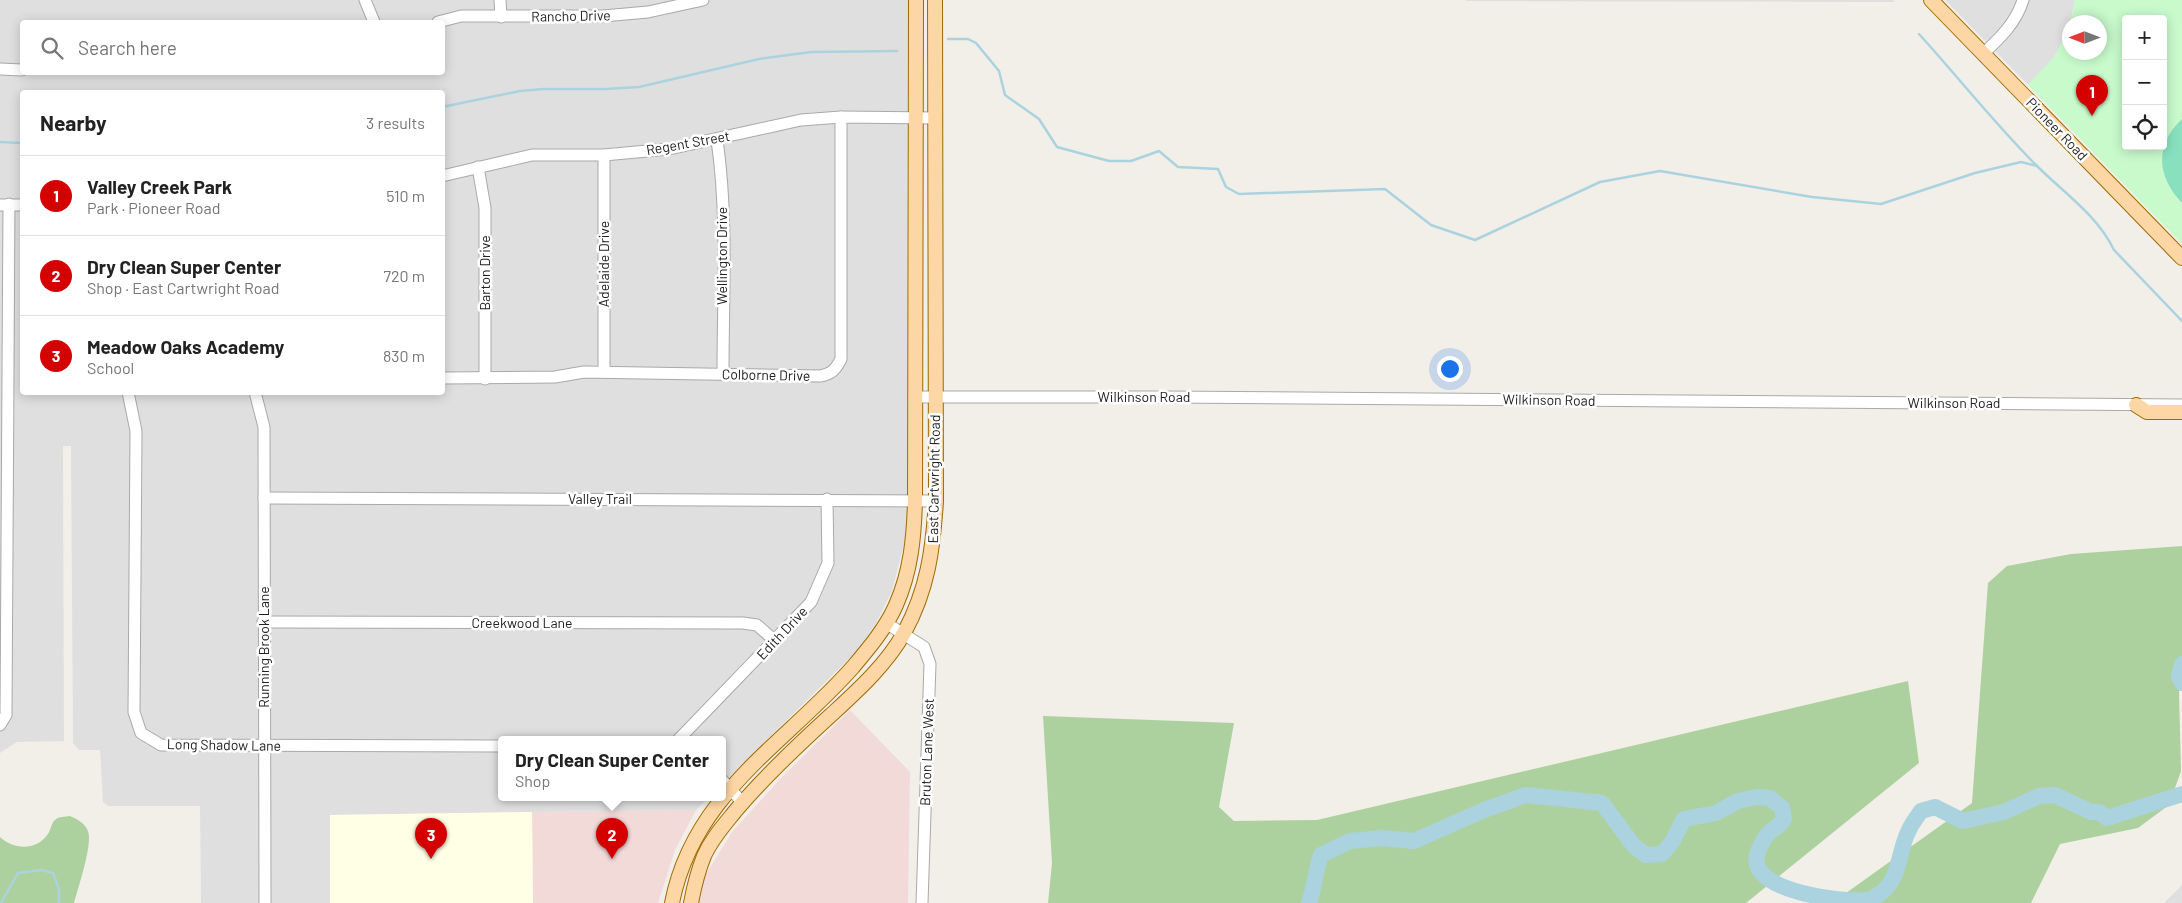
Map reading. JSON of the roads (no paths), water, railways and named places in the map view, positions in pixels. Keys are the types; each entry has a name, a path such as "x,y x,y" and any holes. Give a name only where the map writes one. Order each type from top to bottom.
{"main road":[{"name":"East Cartwright Road","path":"726,784 776,742 836,686 873,643 896,606 911,558 915,501 916,0"},
{"name":"East Cartwright Road","path":"691,903 705,855 719,831 788,753 860,688 903,634 922,594 929,570 933,547 936,501 935,0"},
{"name":"Pioneer Road","path":"1931,0 2182,258"},
{"path":"2136,405 2147,412 2182,412"},
{"name":"East Cartwright Road","path":"672,903 674,890 697,833 716,801"}],"street":[{"path":"365,0 373,20"},
{"path":"500,0 501,16"},
{"name":"Rancho Drive","path":"445,20 460,16 603,16 648,12 703,0"},
{"path":"1983,54 2002,36 2019,14 2022,0"},
{"path":"0,69 20,70"},
{"name":"Regent Street","path":"445,175 532,155 604,155 669,149 717,140 801,120 842,117 935,118"},
{"name":"Colborne Drive","path":"445,378 555,377 584,372 820,376 828,374 837,368 841,358 842,117"},
{"name":"Wellington Drive","path":"717,140 723,218 723,373"},
{"name":"Adelaide Drive","path":"604,155 604,372"},
{"name":"Barton Drive","path":"478,167 485,208 485,379"},
{"path":"1,724 6,715 4,617 4,205 20,204"},
{"name":"Long Shadow Lane","path":"129,395 136,431 134,712 141,733 161,745 498,746"},
{"name":"Running Brook Lane","path":"256,395 264,427 265,903"},
{"name":"Wilkinson Road","path":"915,397 2182,405"},
{"name":"Valley Trail","path":"264,498 827,499 936,501"},
{"name":"Edith Drive","path":"682,736 811,602 828,563 827,499"},
{"name":"Creekwood Lane","path":"263,622 743,623 756,625 775,641"},
{"name":"Bruton Lane West","path":"886,623 924,648 930,664 922,903"},
{"path":"726,784 743,803"}],"waterway":[{"path":"1919,34 1992,118 2037,166 2089,215 2107,237 2114,250 2182,321"},
{"path":"948,39 968,39 976,43 999,71 1005,95 1039,119 1057,147 1109,161 1131,161 1159,151 1178,167 1218,169 1226,187 1239,194 1385,189 1431,225 1475,240 1600,182 1660,171 1812,197 1881,204 1975,173 2021,162 2037,166"},
{"path":"445,106 520,91 639,87 759,59 811,52 897,51"},
{"path":"0,142 20,143"},
{"path":"2182,664 2179,676 2182,683"},
{"path":"1309,903 1321,855 1350,841 1382,838 1414,841 1484,810 1526,795 1602,803 1634,846 1646,855 1662,854 1672,842 1684,819 1716,813 1738,801 1757,797 1770,798 1782,808 1784,819 1764,839 1757,855 1758,868 1767,878 1782,886 1821,897 1869,900 1882,892 1893,879 1905,838 1921,811 1935,807 1963,821 2004,812 2039,796 2055,795 2091,812 2099,812 2107,818 2182,794"},
{"path":"1,903 18,873 42,870 53,873 59,889 59,903"}],"place":[{"name":"Valley Creek Park","path":"2092,116"},
{"name":"Meadow Oaks Academy","path":"431,859"},
{"name":"Dry Clean Super Center","path":"612,859"}]}
